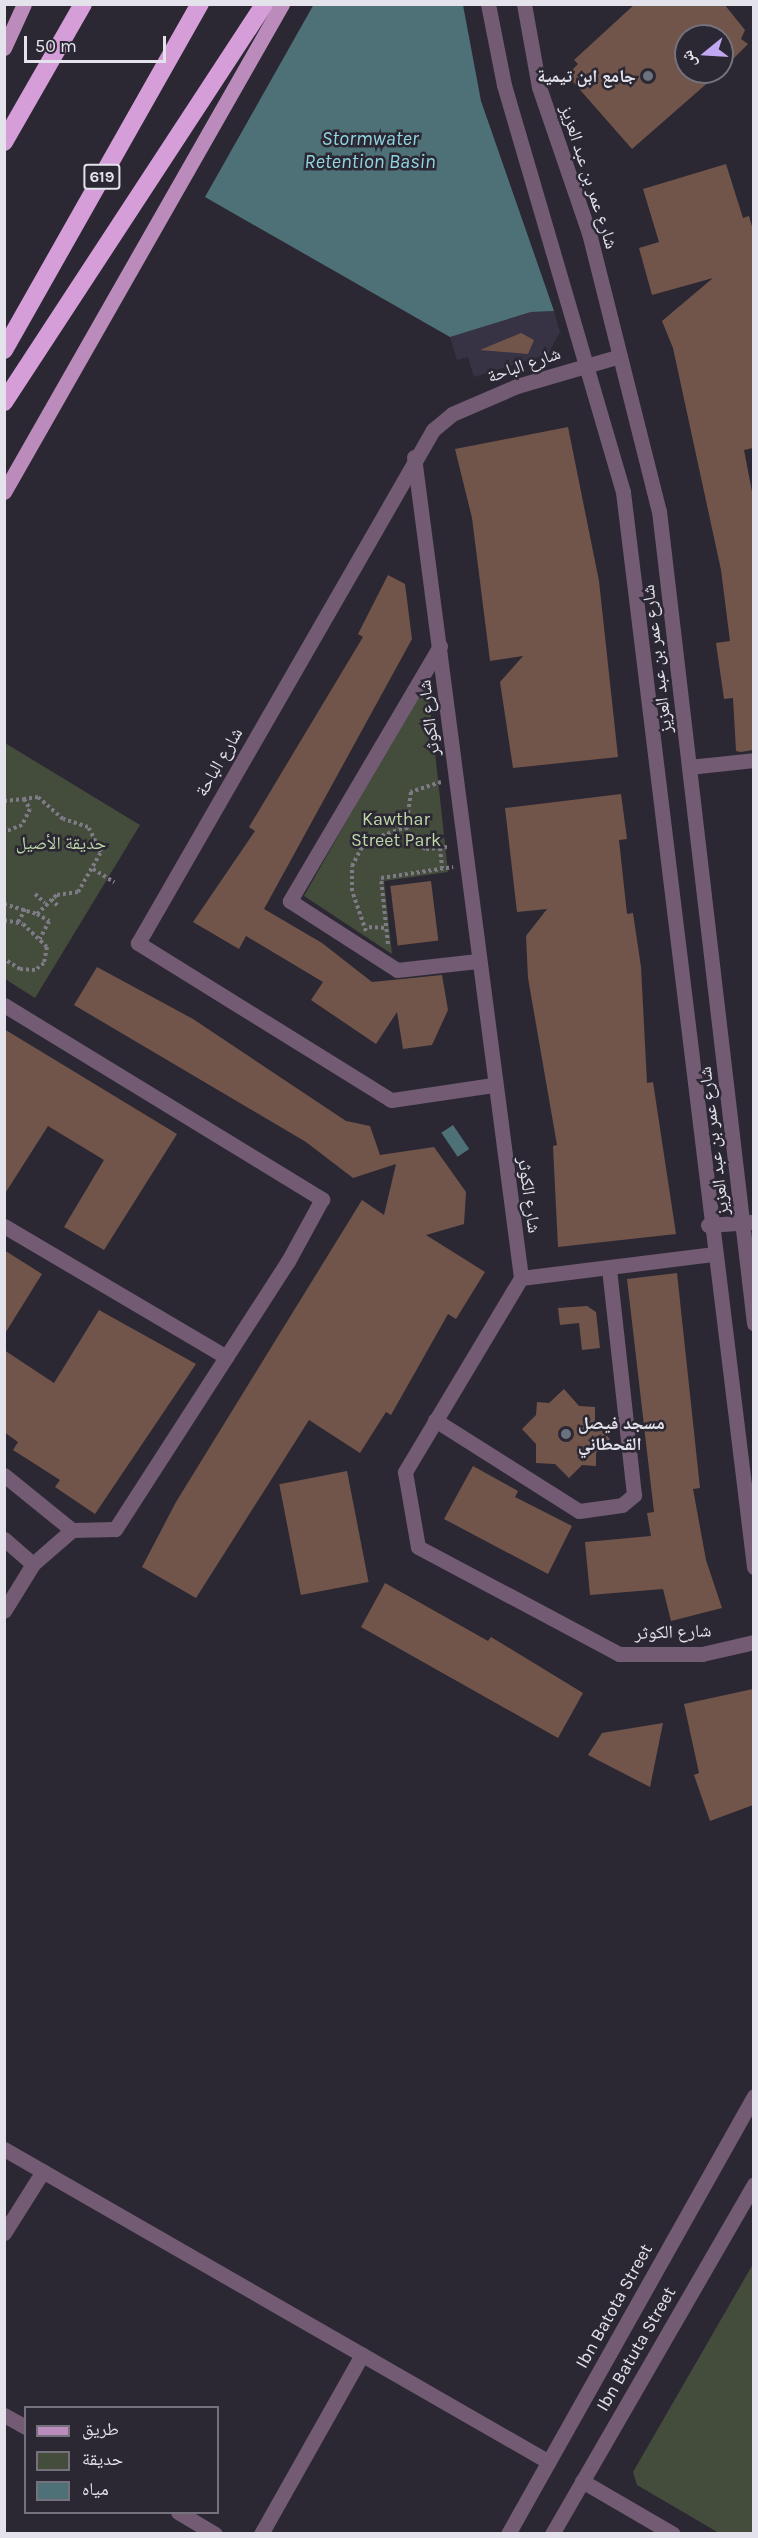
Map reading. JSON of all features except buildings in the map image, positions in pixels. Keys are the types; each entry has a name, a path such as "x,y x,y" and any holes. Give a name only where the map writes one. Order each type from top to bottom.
{"highway":[{"path":"4,142 83,4"},
{"name":"619","path":"4,350 200,4"},
{"path":"4,402 264,4"}],"main road":[{"path":"4,48 24,4"},
{"path":"4,492 282,4"}],"street":[{"path":"488,4 504,85 623,492 708,1225 753,1567"},
{"name":"شارع عمر بن عبد العزيز","path":"524,4 539,87 589,233 659,512 689,767 748,1222 753,1323"},
{"name":"شارع الباحة","path":"493,1085 391,1100 138,943 414,457 452,414 517,386 620,356"},
{"name":"شارع الكوثر","path":"414,457 440,646 493,1085 521,1278 405,1472 418,1547 619,1654 702,1654 753,1642"},
{"path":"440,646 290,901 398,970 477,961"},
{"path":"689,767 753,760"},
{"path":"4,1005 322,1199 226,1358 115,1529 72,1530 33,1563 4,1611"},
{"path":"708,1225 748,1222"},
{"path":"4,1226 226,1358"},
{"path":"521,1278 713,1254"},
{"path":"435,1420 579,1511 622,1505 634,1495 609,1267"},
{"path":"4,1475 72,1530"},
{"path":"4,1539 33,1563"},
{"name":"Ibn Batota Street","path":"508,2534 753,2096"},
{"path":"4,2149 549,2462"},
{"path":"4,2233 43,2171"},
{"name":"Ibn Batuta Street","path":"552,2534 753,2184"},
{"path":"261,2534 362,2355"},
{"path":"4,2415 24,2426"},
{"path":"582,2481 673,2534"},
{"path":"181,2514 215,2534"}],"path":[{"path":"442,782 424,783 411,792 406,827 413,841 426,849 451,846"},
{"path":"4,801 38,797 63,819 95,834 101,852 78,892 51,899 37,914"},
{"path":"4,832 26,818 24,799"},
{"path":"369,927 352,891 352,866 365,842 406,827"},
{"path":"440,848 442,868"},
{"path":"390,965 381,878 466,865"},
{"path":"93,869 114,882"},
{"path":"35,894 45,903"},
{"path":"51,899 59,907"},
{"path":"4,904 26,908 49,921 40,939"},
{"path":"18,922 26,908"},
{"path":"4,920 18,922 40,939 46,956 35,969 20,969 4,959"},
{"path":"358,945 369,927"},
{"path":"369,927 386,928"}],"shaded area":[{"path":"554,311 560,332 548,354 474,377 468,357 457,360 450,337 531,312"}],"green space":[{"name":"Kawthar Street Park","path":"427,679 448,872 384,881 392,954 304,896"},
{"name":"حديقة الأصيل","path":"5,743 140,825 35,998 5,979"},
{"path":"753,2264 753,2533 719,2533 637,2485 633,2472"}],"water":[{"name":"Stormwater Retention Basin","path":"314,4 463,5 481,101 554,311 531,312 450,337 205,197"},
{"path":"453,1125 469,1149 458,1157 441,1133"}],"place":[{"name":"جامع ابن تيمية","path":"648,76"},
{"name":"مسجد فيصل القحطاني","path":"566,1434"}]}
